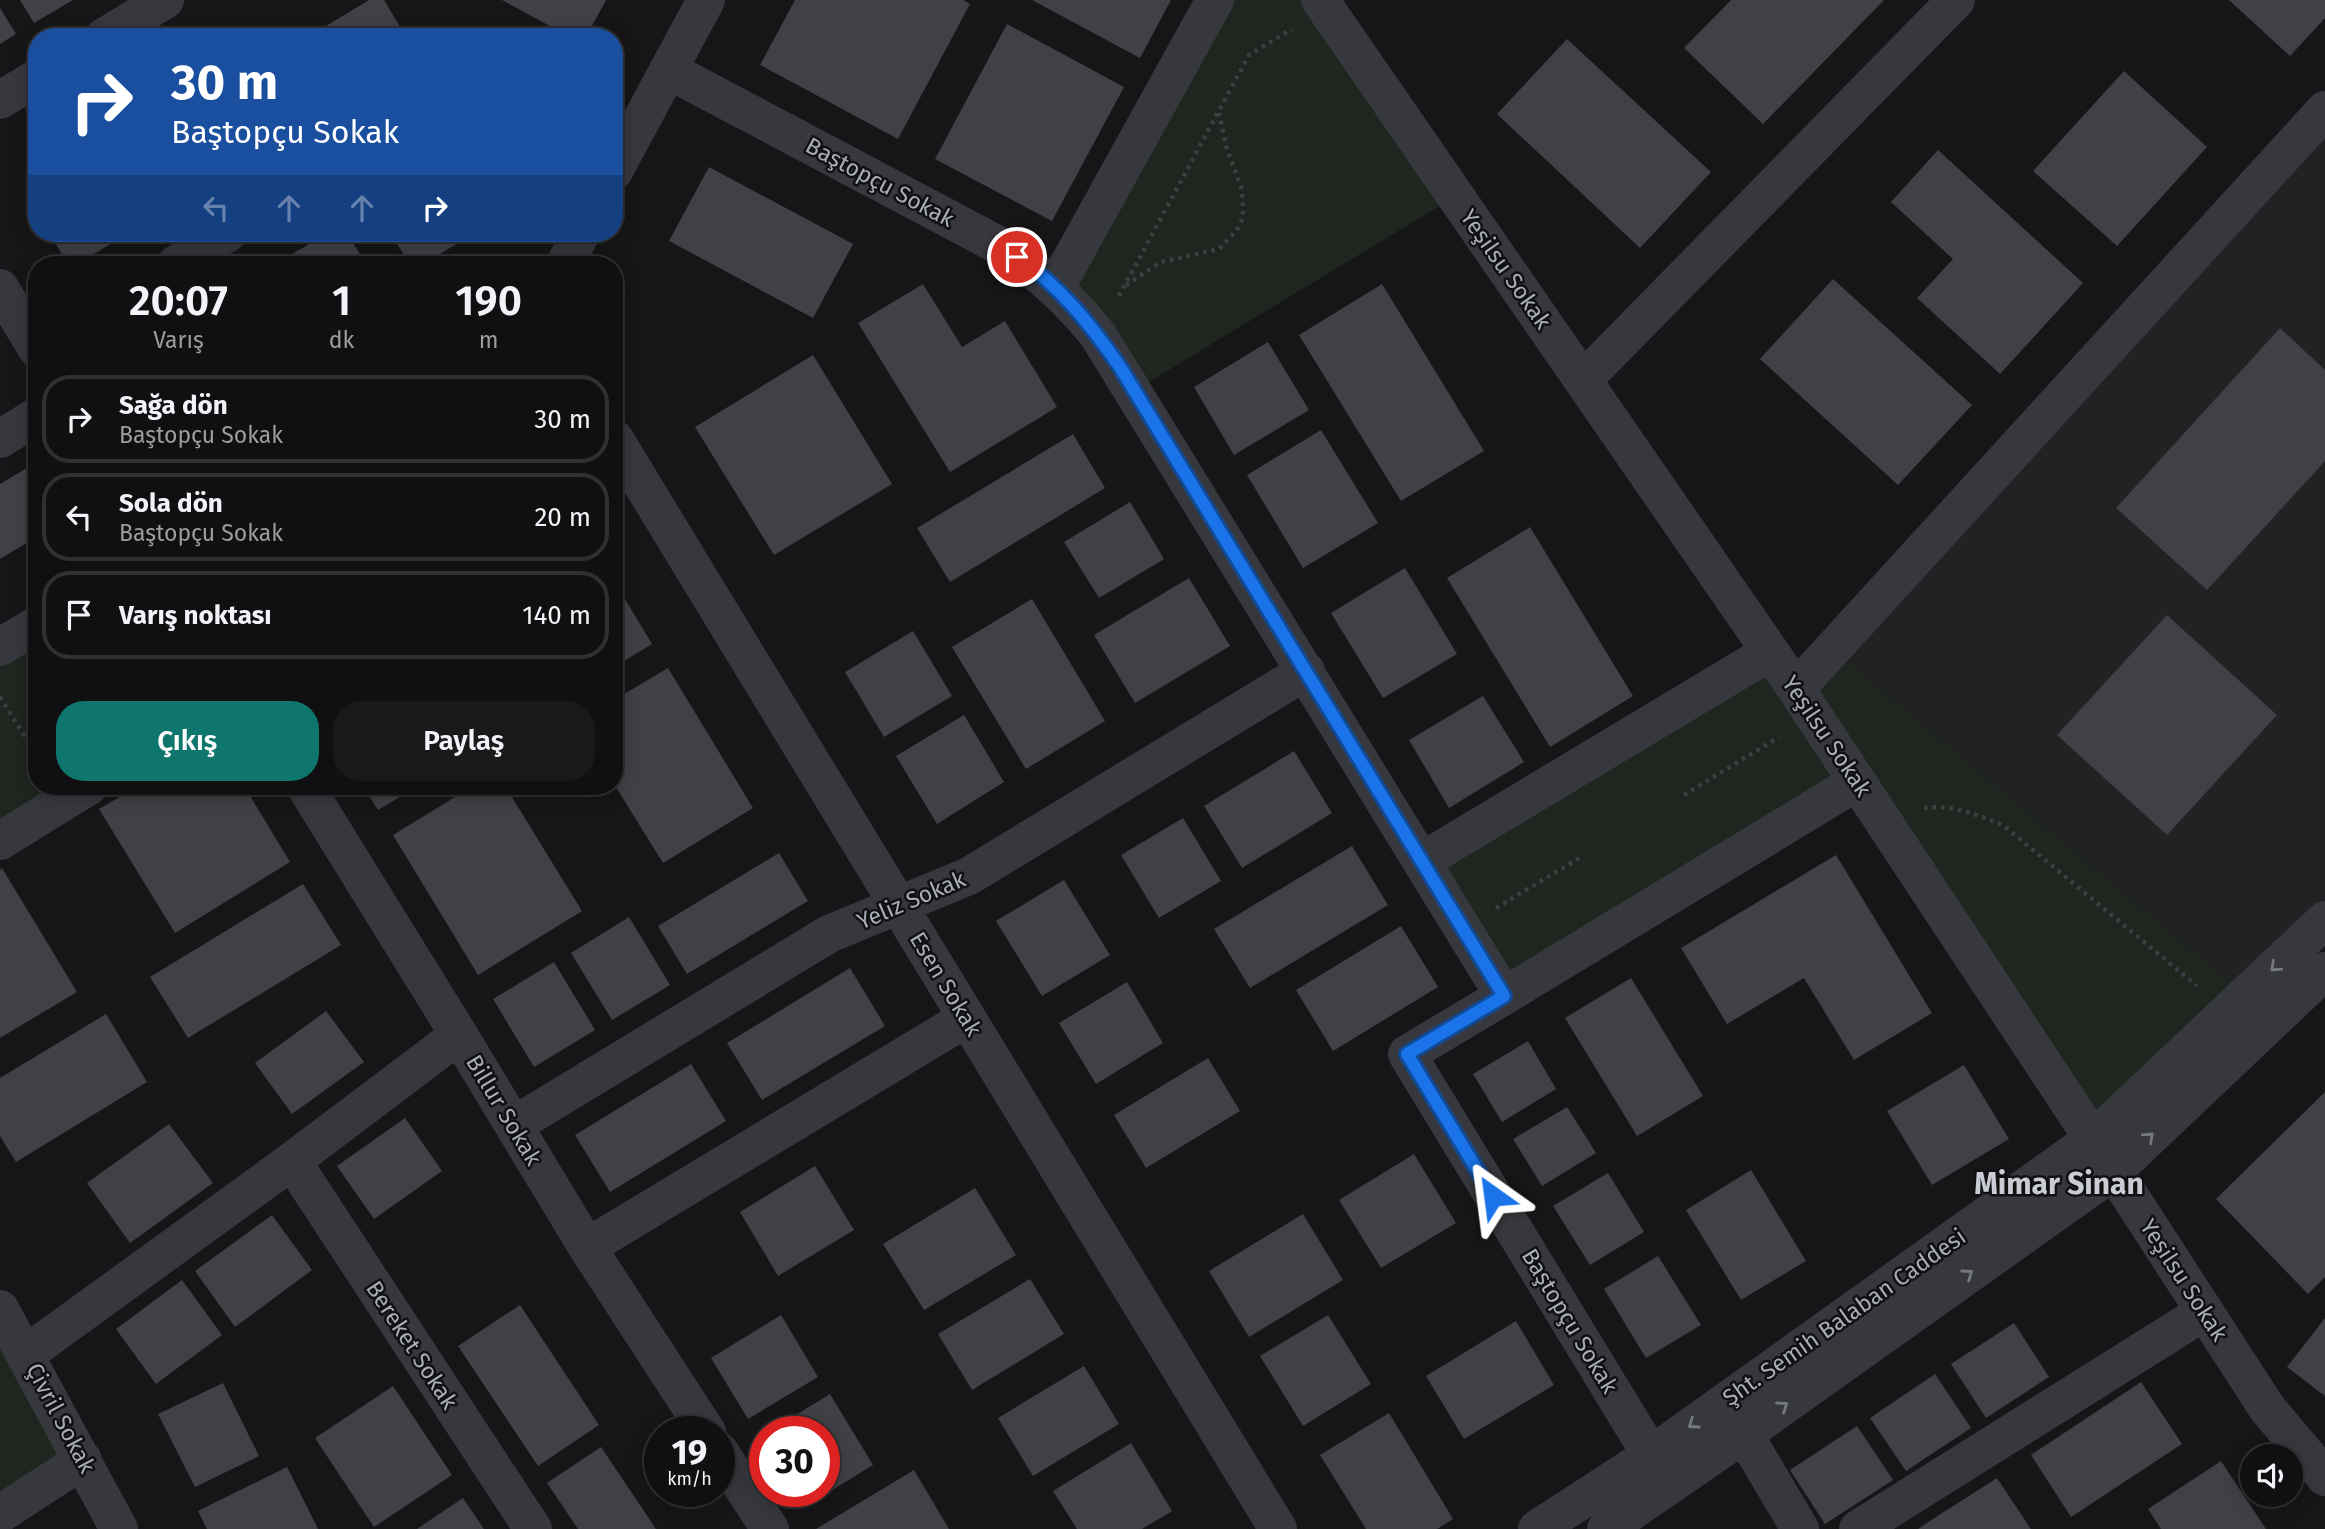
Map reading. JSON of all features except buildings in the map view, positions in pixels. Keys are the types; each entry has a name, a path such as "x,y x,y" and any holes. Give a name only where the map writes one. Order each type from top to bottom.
{"street":[{"path":"119,28 165,0"},
{"path":"623,154 705,0"},
{"path":"1056,287 1215,0"},
{"path":"1583,380 1956,0"},
{"name":"Yeşilsu Sokak","path":"1323,4 1805,703 2267,1408 2325,1477"},
{"name":"Baştopçu Sokak","path":"668,70 1004,248 1056,287 1098,335 1504,996 1407,1054 1651,1455"},
{"path":"0,100 28,83"},
{"path":"1805,703 2325,110"},
{"path":"189,256 213,242"},
{"path":"0,288 28,333"},
{"path":"0,439 28,422"},
{"name":"Esen Sokak","path":"623,459 899,905 1278,1529"},
{"path":"0,647 28,630"},
{"path":"1422,861 1770,652"},
{"name":"Yeliz Sokak","path":"514,1125 829,934 970,876 1306,671"},
{"path":"1504,996 1857,782"},
{"path":"0,841 74,795"},
{"name":"Billur Sokak","path":"311,795 587,1247 697,1416"},
{"name":"Şht. Semih Balaban Caddesi","path":"1537,1529 1651,1455 2093,1139 2325,920"},
{"name":"Şht. Semih Balaban Caddesi","path":"1606,1529 2114,1171 2325,971"},
{"path":"587,1247 967,1018"},
{"path":"26,1354 292,1161 459,1035"},
{"name":"Bereket Sokak","path":"292,1161 533,1529"},
{"name":"Çivril Sokak","path":"0,1309 119,1529"},
{"path":"1858,1529 2204,1312"},
{"path":"1744,1434 1800,1529"},
{"path":"0,1514 83,1460"},
{"path":"735,1475 770,1529"}],"path":[{"path":"1098,335 1249,55 1323,4"},
{"path":"1125,285 1161,262 1211,253 1219,249 1237,230 1243,218 1242,194 1227,149 1219,112"},
{"path":"0,697 28,742"},
{"path":"1684,795 1805,703"},
{"path":"1884,821 1909,811 1934,807 1964,810 2003,825 2228,1012"},
{"path":"1463,928 1581,857"}],"shaded area":[{"path":"1215,0 1320,0 1456,196 1134,391 1056,287"},
{"path":"2325,110 2325,920 2246,995 1833,649"},
{"path":"28,630 28,795 74,795 0,841 0,647"},
{"path":"1833,649 2246,995 2093,1139 1857,782 1504,996 1422,861 1770,652 1796,689"},
{"path":"0,1309 83,1460 0,1514"}],"district":[{"name":"Mimar Sinan","path":"2059,1184"}],"route":[{"path":"1017,257 1056,287 1074,306 1120,367 1504,996 1407,1054 1493,1196"}]}
